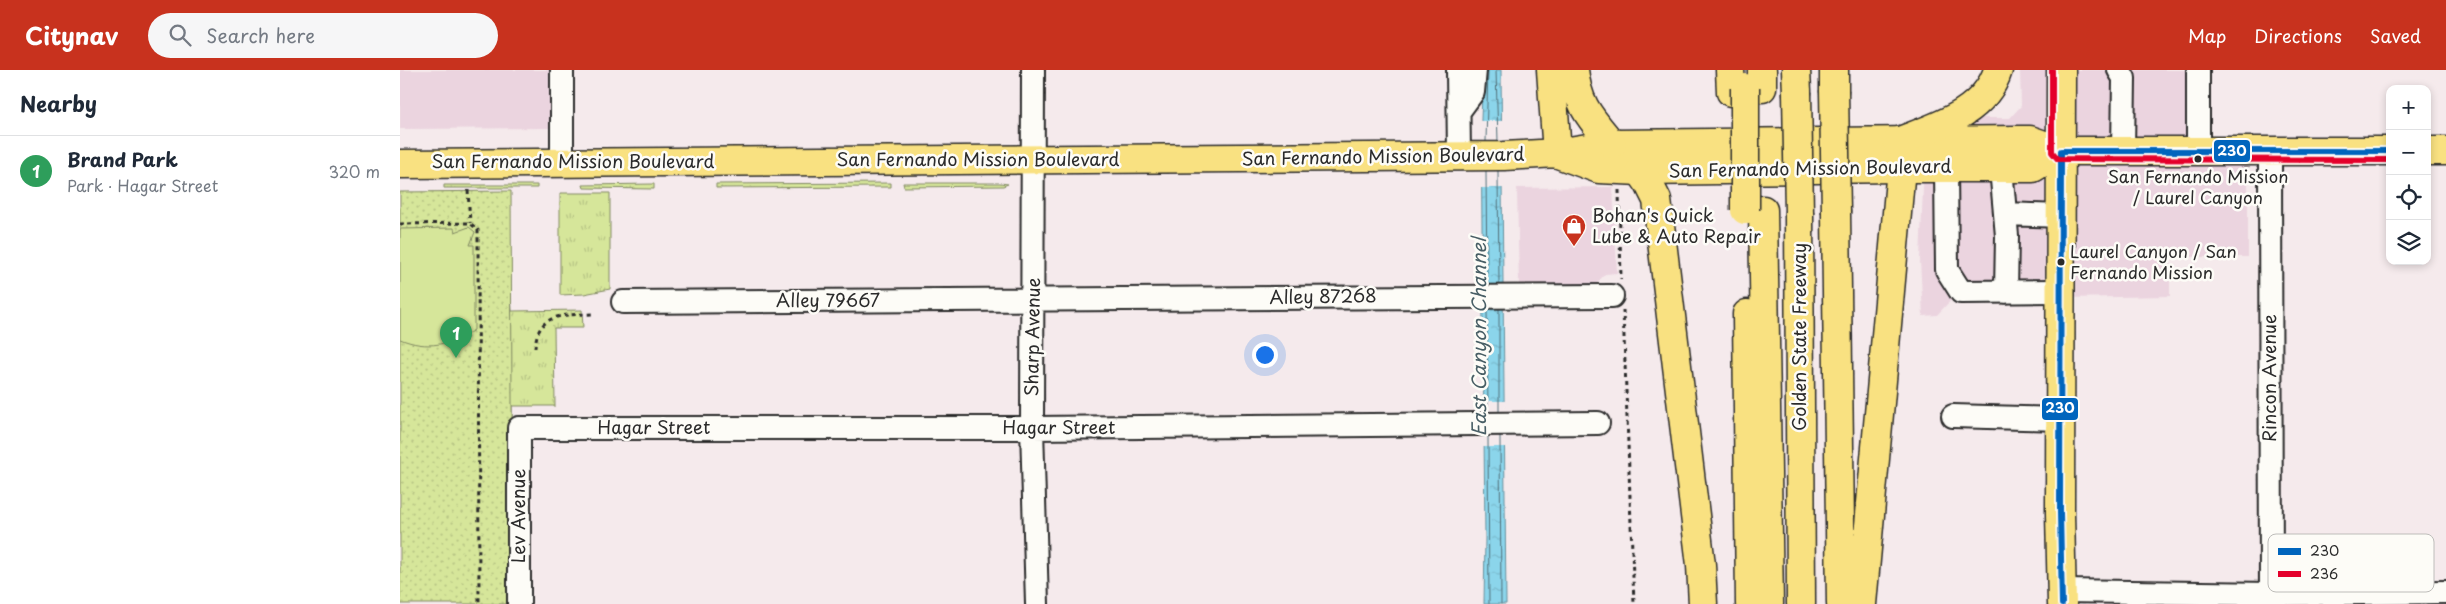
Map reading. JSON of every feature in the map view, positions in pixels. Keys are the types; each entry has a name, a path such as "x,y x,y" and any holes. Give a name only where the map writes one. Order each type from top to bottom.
{"main road":[{"path":"1551,70 1556,153"},
{"path":"1574,70 1577,93 1587,114 1612,144"},
{"path":"1862,604 1899,155 1967,111 1990,88 1998,70"},
{"path":"2061,70 2062,598"},
{"path":"1746,80 1754,210 1769,604"},
{"path":"1834,80 1841,604"},
{"name":"Golden State Freeway","path":"1796,81 1800,214 1801,604"},
{"name":"San Fernando Mission Boulevard","path":"1556,153 1599,169 1629,177 1899,155 2030,140 2061,151 2386,151"},
{"name":"San Fernando Mission Boulevard","path":"400,164 1481,156 1556,153 1612,144 1899,155 1946,168 2033,168 2061,151"},
{"path":"2431,151 2446,151"},
{"path":"1629,177 1650,184 1656,200 1701,564 1702,604"},
{"path":"1750,604 1754,210"}],"street":[{"path":"562,70 562,162"},
{"name":"Sharp Avenue","path":"1033,70 1034,300 1032,428 1036,604"},
{"path":"1458,70 1458,111 1481,156"},
{"path":"1458,111 1473,92 1476,70"},
{"path":"2119,70 2124,78 2123,151"},
{"path":"2198,70 2198,151"},
{"name":"Rincon Avenue","path":"2270,152 2271,534"},
{"path":"1946,168 1947,270 1961,292 2060,291"},
{"path":"2001,168 2005,214 2006,292"},
{"path":"2005,214 2061,216"},
{"name":"Alley 87268","path":"1034,300 1618,292"},
{"name":"Alley 79667","path":"623,302 1034,300"},
{"path":"1953,416 2061,419"},
{"name":"Hagar Street","path":"519,428 1032,428 1598,423"},
{"name":"Lev Avenue","path":"519,428 519,604"},
{"path":"2062,598 2271,599 2446,592"}],"path":[{"path":"1629,177 1618,292 1626,418 1634,604"},
{"path":"468,190 470,223"},
{"path":"400,224 470,223 478,230 479,604"},
{"path":"535,348 537,334 550,318 560,315 593,314"}],"shaded area":[{"path":"400,70 554,70 555,128 400,129"},
{"path":"2020,70 2192,70 2192,149 2248,160 2248,257 2170,257 2170,296 1951,300 1937,315 1923,316 1920,260 1924,163 1979,118 2010,118 2021,106"},
{"path":"1613,187 1617,273 1605,274 1595,285 1519,289 1517,188"}],"green space":[{"path":"891,183 891,187 716,188 716,184"},
{"path":"903,183 1008,184 1003,186 904,187"},
{"path":"654,184 654,189 584,188 583,185"},
{"path":"444,185 537,185 537,188 444,188"},
{"path":"511,191 513,604 400,604 400,192"},
{"path":"560,193 610,193 610,289 584,294 560,295"},
{"path":"469,227 475,232 470,245 474,245 474,330 456,339 438,344 420,344 400,339 400,229 454,228 455,232"},
{"path":"511,291 512,311 582,310 583,328 554,328 555,406 512,406 513,604 482,604"}],"water":[{"path":"1483,70 1501,70 1506,604 1484,604 1481,119"}],"pier":[{"path":"1480,121 1504,121 1504,188 1480,188"},
{"path":"1481,401 1505,401 1506,447 1482,447"}],"transit line":[{"name":"236","path":"2052,70 2052,152 2058,159 2386,160"},
{"name":"230","path":"2062,604 2060,513 2061,151 2386,151"}],"place":[{"name":"San Fernando Mission / Laurel Canyon","path":"2198,159"},
{"name":"Bohan's Quick Lube & Auto Repair","path":"1574,247"},
{"name":"Laurel Canyon / San Fernando Mission","path":"2061,262"},
{"name":"Brand Park","path":"456,358"}],"water label":[{"name":"East Canyon Channel","path":"1479,337"}]}
